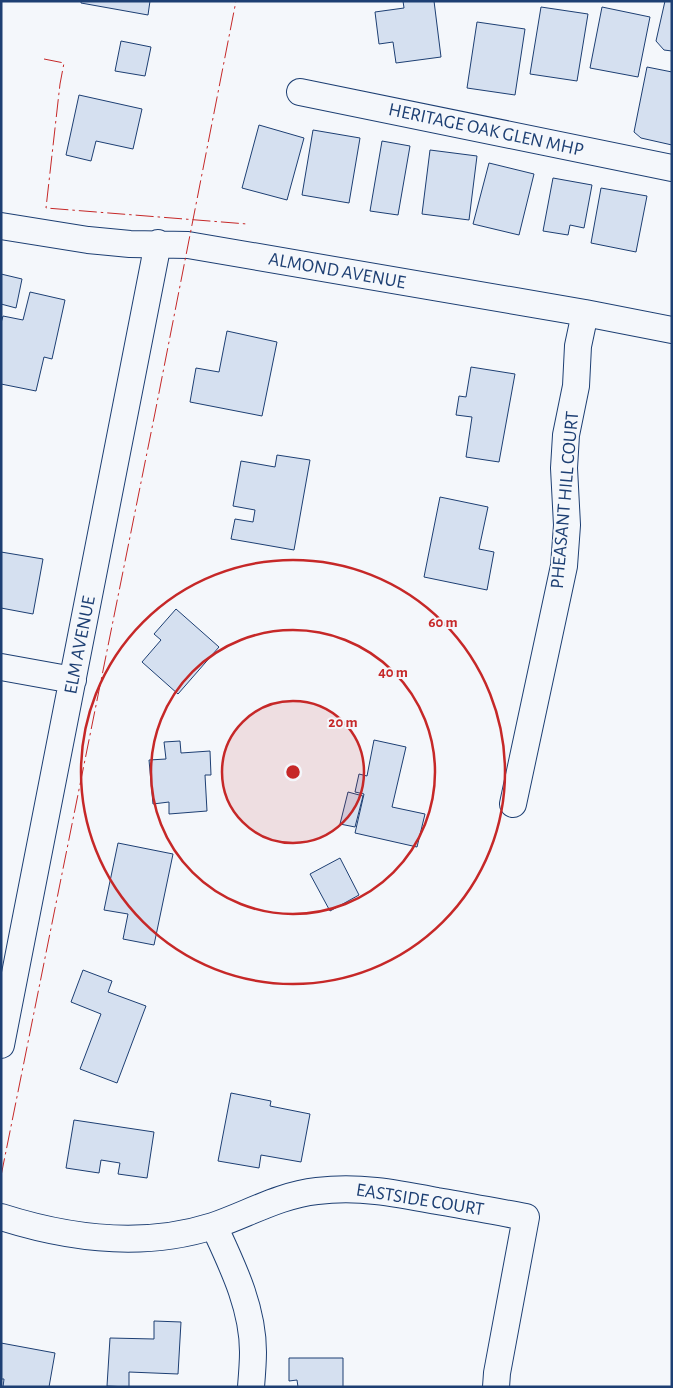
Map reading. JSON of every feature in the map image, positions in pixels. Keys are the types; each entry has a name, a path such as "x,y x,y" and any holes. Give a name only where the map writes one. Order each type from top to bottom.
{"street":[{"name":"HERITAGE OAK GLEN MHP","path":"300,92 672,168"},
{"name":"ALMOND AVENUE","path":"1,226 88,240 130,244 188,245 585,313 672,330"},
{"name":"ELM AVENUE","path":"1,1046 158,244"},
{"name":"PHEASANT HILL COURT","path":"514,804 564,566 567,525 564,468 566,435 576,386 578,346 585,313"},
{"path":"1,667 73,680"},
{"name":"EASTSIDE COURT","path":"1,1217 56,1231 109,1239 144,1240 180,1235 214,1226 275,1201 314,1192 348,1189 382,1190 526,1217 496,1387"},
{"path":"214,1226 244,1295 253,1342 252,1387"}],"building":[{"path":"81,1 150,1 148,15 81,3"},
{"path":"403,1 434,1 441,57 396,63 393,42 379,44 375,12 404,8"},
{"path":"665,1 672,1 672,51 664,50 656,41"},
{"path":"541,7 588,14 577,81 530,74"},
{"path":"602,7 650,17 638,77 590,68"},
{"path":"477,22 525,29 515,95 467,88"},
{"path":"121,41 151,47 145,76 115,71"},
{"path":"647,67 672,72 672,145 641,138 634,132"},
{"path":"79,95 142,109 133,149 96,141 91,161 66,155"},
{"path":"259,125 304,138 287,200 242,188"},
{"path":"313,130 360,138 349,203 302,195"},
{"path":"382,141 410,146 398,215 370,211"},
{"path":"430,150 477,156 469,220 422,214"},
{"path":"489,163 534,174 519,235 473,224"},
{"path":"553,178 592,185 584,228 570,225 568,235 543,231"},
{"path":"601,188 647,196 636,252 591,243"},
{"path":"1,274 22,279 16,308 1,304"},
{"path":"30,292 65,300 52,359 44,357 36,391 1,384 1,323 3,316 23,320"},
{"path":"227,331 277,342 262,416 190,402 196,368 219,372"},
{"path":"471,367 515,374 499,462 466,457 472,417 456,415 459,396 466,397"},
{"path":"277,455 310,460 294,550 231,539 235,519 253,522 255,510 233,506 241,461 275,467"},
{"path":"440,497 488,507 479,549 494,552 487,590 424,577"},
{"path":"1,552 43,559 33,614 1,608"},
{"path":"176,609 219,647 178,694 142,662 161,640 154,634"},
{"path":"374,740 406,747 392,807 425,814 417,847 355,833 364,794 355,792 359,774 367,776"},
{"path":"180,741 181,753 210,751 211,775 205,775 207,811 169,814 169,802 153,804 149,760 166,759 164,742"},
{"path":"348,792 363,796 355,827 340,824"},
{"path":"118,843 173,854 154,945 123,939 128,914 104,910"},
{"path":"340,858 359,895 330,911 310,874"},
{"path":"83,970 112,981 108,992 146,1006 117,1083 80,1069 101,1014 71,1002"},
{"path":"231,1093 271,1101 270,1106 310,1114 301,1162 261,1155 259,1168 218,1161"},
{"path":"74,1120 154,1132 147,1178 118,1174 120,1163 101,1160 99,1173 66,1168"},
{"path":"154,1321 181,1322 178,1374 129,1372 129,1387 107,1386 110,1338 154,1339"},
{"path":"1,1343 55,1353 49,1387 3,1387 4,1379 1,1379"},
{"path":"289,1358 343,1358 343,1387 298,1387 297,1380 289,1381"}],"power":[{"path":"1,1176 236,1"},
{"path":"44,59 64,63 46,208 247,224"}]}
